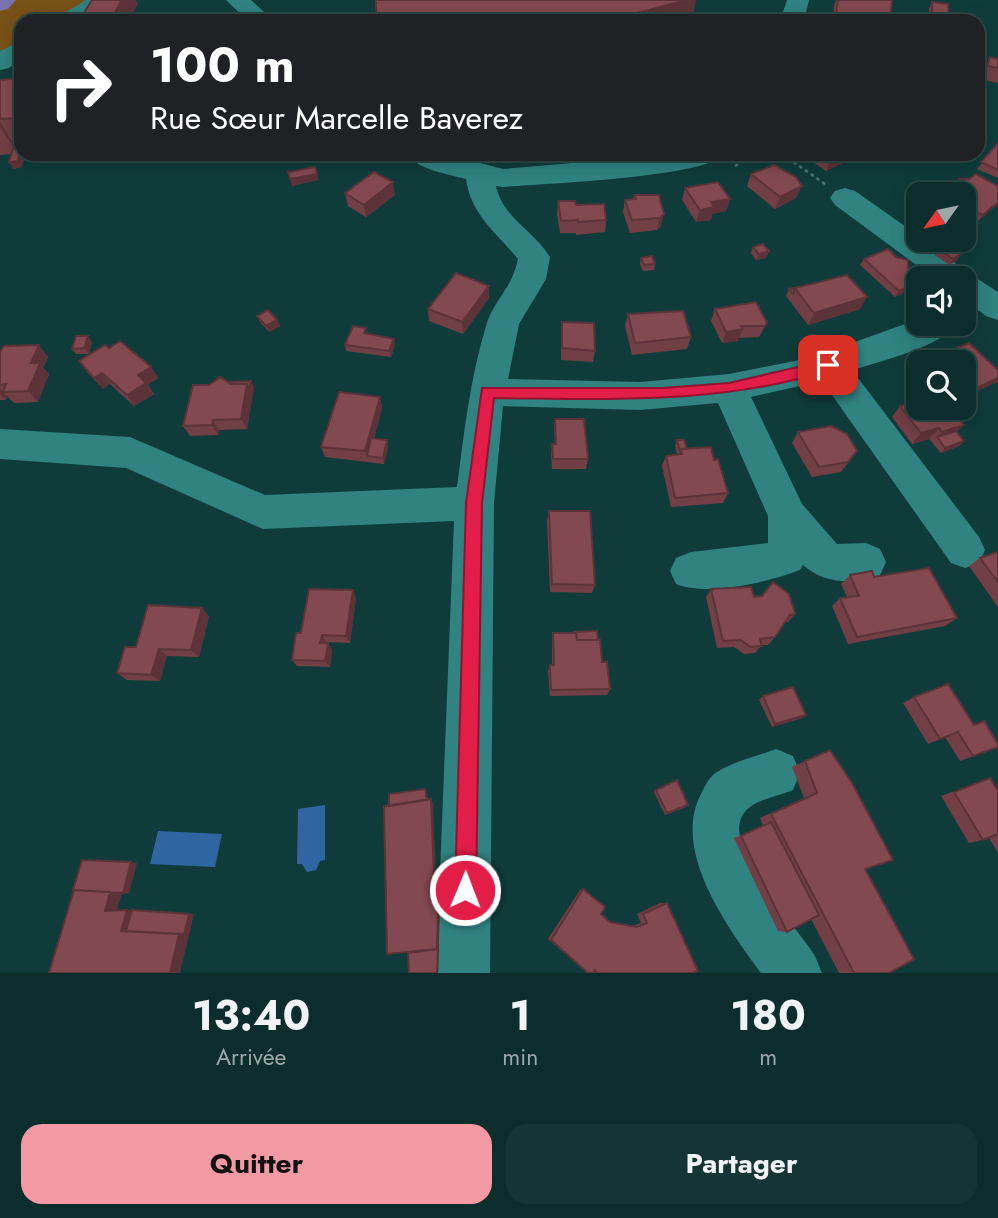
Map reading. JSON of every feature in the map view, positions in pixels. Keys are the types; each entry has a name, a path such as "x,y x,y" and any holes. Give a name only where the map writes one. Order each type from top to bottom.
{"main road":[{"path":"0,7 5,0"}],"street":[{"path":"0,7 16,0"},
{"path":"79,14 103,0"},
{"path":"237,0 254,14"},
{"path":"441,161 480,175 503,178 691,161"},
{"path":"463,973 474,503 487,392 503,323 530,279 534,257 522,241 495,218 484,203 480,175"},
{"path":"845,198 939,266"},
{"path":"487,392 640,396 729,388 828,365 913,336"},
{"path":"828,365 965,550"},
{"path":"729,388 788,516 819,557 830,563 866,562"},
{"path":"0,444 130,453 263,512 474,503"},
{"path":"691,571 752,565 786,557 790,534 788,516"},
{"path":"776,773 728,793 715,815 720,854 742,902 795,973"}],"path":[{"path":"792,161 845,198"}],"shaded area":[{"path":"0,0 90,0 67,14 14,14 14,47 0,56"}],"water":[{"path":"325,805 325,860 320,861 316,870 307,872 302,864 297,864 298,809"},
{"path":"158,831 222,834 215,867 150,864"}],"building":[{"path":"92,0 122,0 114,14 83,14"},
{"path":"376,0 687,0 633,14 376,14"},
{"path":"838,0 892,0 891,14 836,14"},
{"path":"932,2 948,4 949,14 932,14"},
{"path":"990,57 998,59 998,68 987,66"},
{"path":"14,79 14,118 0,119 0,80"},
{"path":"998,143 998,170 981,162 985,161"},
{"path":"14,145 14,161 18,161 9,162"},
{"path":"774,165 796,177 802,186 780,197 751,174"},
{"path":"315,167 317,174 290,179 288,172"},
{"path":"374,172 393,182 364,205 345,193"},
{"path":"976,174 998,186 998,202 983,215 976,211 976,182 959,182 959,179 969,179"},
{"path":"718,182 730,199 711,202 714,207 700,210 685,188"},
{"path":"634,195 659,195 664,214 660,218 632,220 625,200 636,199"},
{"path":"558,201 575,201 576,205 604,204 606,220 561,221"},
{"path":"763,244 769,251 759,254 753,247"},
{"path":"888,249 896,257 908,260 906,288 899,291 864,259"},
{"path":"943,252 961,254 953,259"},
{"path":"652,256 655,264 644,265 641,258"},
{"path":"456,273 489,286 462,322 428,309"},
{"path":"847,275 867,297 814,313 795,288"},
{"path":"756,302 767,323 765,326 741,326 743,329 726,332 715,309"},
{"path":"268,310 277,320 266,326 257,316"},
{"path":"683,311 691,337 635,343 628,314"},
{"path":"562,322 594,323 595,351 562,348"},
{"path":"353,326 366,328 364,333 394,339 389,351 345,345"},
{"path":"76,336 88,336 84,348 72,349"},
{"path":"120,341 151,367 138,375 146,383 127,395 102,373 94,378 79,361 105,345 109,348"},
{"path":"969,343 998,370 998,378 977,388 976,350 952,350"},
{"path":"39,345 31,363 40,363 28,391 3,392 6,384 0,385 0,352 4,346"},
{"path":"220,377 231,384 247,384 241,419 213,420 212,425 183,426 193,385 209,385"},
{"path":"251,381 249,389 247,384 228,382"},
{"path":"339,392 380,397 365,451 321,447"},
{"path":"555,419 584,419 588,459 553,459 552,444 556,444"},
{"path":"911,420 960,420 964,425 942,432 939,428 921,433"},
{"path":"831,426 847,434 857,451 848,462 819,467 798,432"},
{"path":"956,431 964,441 945,448 937,437"},
{"path":"371,438 387,440 383,458 367,456"},
{"path":"677,440 684,440 687,449 681,449 680,452"},
{"path":"711,447 714,460 718,459 728,493 675,498 666,456 682,454 681,449"},
{"path":"549,511 590,511 595,585 552,584"},
{"path":"998,552 998,582 980,558"},
{"path":"929,568 957,618 857,637 840,598 859,596 850,575 872,571 874,577"},
{"path":"773,582 789,594 795,614 790,615 775,637 760,639 762,646 750,647 741,640 723,641 711,589 751,587 754,597 762,596"},
{"path":"309,589 353,590 346,636 322,635 320,643 328,643 325,661 292,660 296,633 301,633"},
{"path":"148,605 202,608 191,650 159,649 151,675 117,673 125,647 136,647"},
{"path":"597,631 598,640 577,640 575,632"},
{"path":"553,633 576,633 577,640 600,640 602,662 607,662 610,689 551,690 550,665 554,665"},
{"path":"948,684 974,725 984,721 998,747 973,756 958,732 940,739 914,697"},
{"path":"793,687 806,715 775,724 763,696"},
{"path":"830,750 852,783 893,860 865,869 914,959 889,973 854,973 771,814 817,793 805,761"},
{"path":"990,778 998,791 998,834 983,840 954,792"},
{"path":"677,780 688,805 667,813 656,790"},
{"path":"425,789 427,800 389,806 389,794"},
{"path":"431,799 434,876 439,875 437,949 387,954 384,806"},
{"path":"771,822 819,915 787,932 741,836"},
{"path":"82,860 131,862 123,893 73,890"},
{"path":"583,889 605,907 601,914 610,922 637,927 647,923 643,914 667,903 698,971 598,973 595,970 588,973 551,940"},
{"path":"74,890 110,892 105,911 127,910 121,931 179,934 170,973 49,973"},
{"path":"132,910 189,914 184,934 126,931"},
{"path":"438,949 437,973 409,973 408,953"}],"route":[{"path":"465,890 474,503 487,392 640,396 729,388 828,365"}]}
